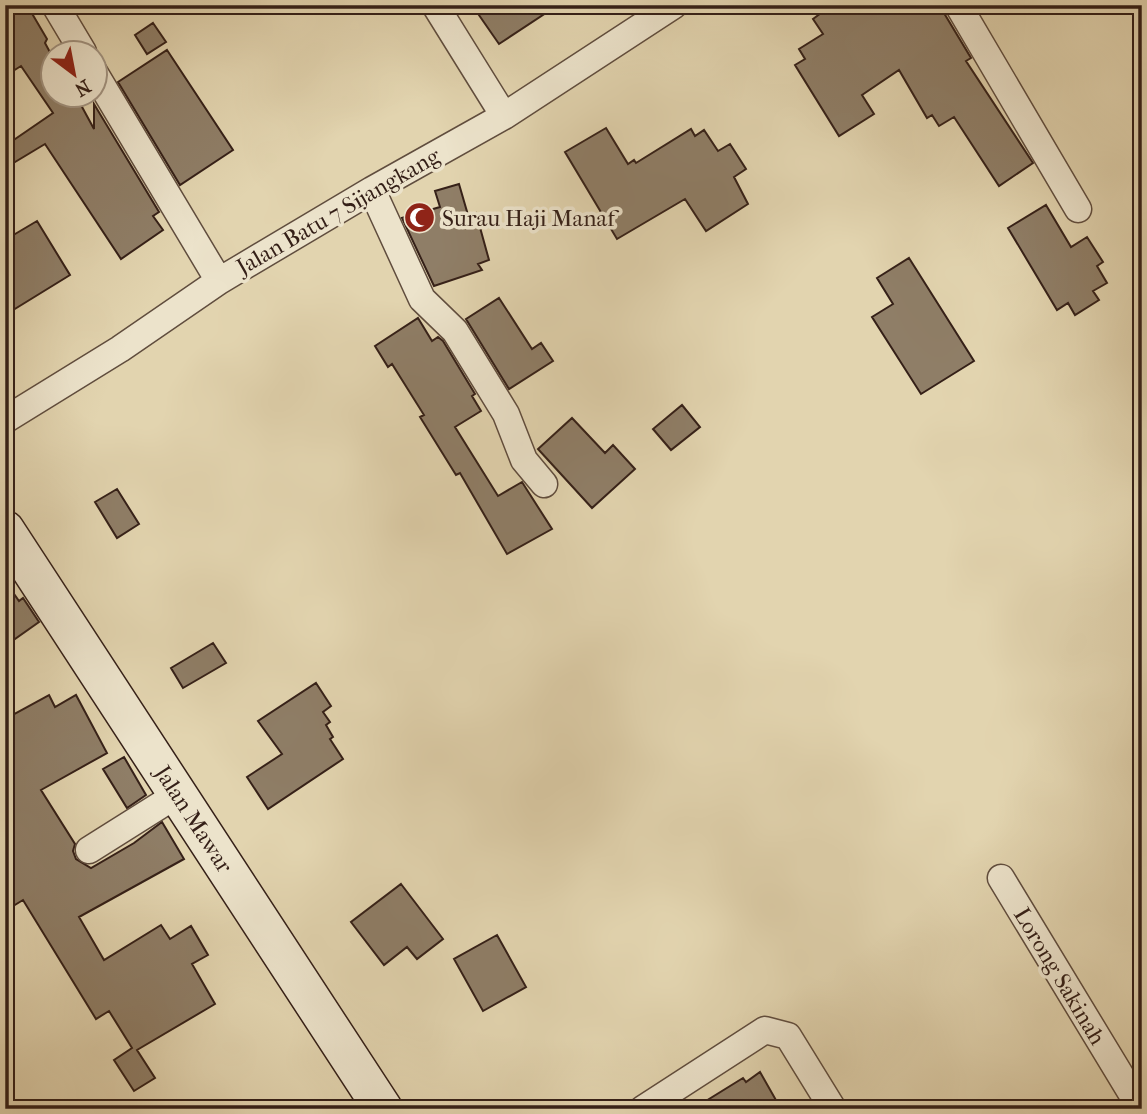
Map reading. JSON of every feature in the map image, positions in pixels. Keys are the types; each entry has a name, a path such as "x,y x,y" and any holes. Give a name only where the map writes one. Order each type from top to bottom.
{"street":[{"path":"55,5 75,38"},
{"path":"435,5 504,116"},
{"path":"958,5 1077,209"},
{"name":"Jalan Batu 7 Sijangkang","path":"5,420 120,349 219,281 504,116 668,7"},
{"path":"108,95 219,281"},
{"path":"372,190 422,299 455,331 506,414 524,460 544,484"},
{"name":"Jalan Mawar","path":"5,530 383,1109"},
{"path":"89,850 177,794"},
{"name":"Lorong Sakinah","path":"1001,878 1141,1109"},
{"path":"643,1109 765,1030 788,1036 833,1109"}],"building":[{"path":"5,5 27,5 46,38 38,38 38,91 21,66 5,76"},
{"path":"472,5 558,5 499,44"},
{"path":"832,5 942,5 971,58 966,61 1033,163 999,186 954,117 939,126 932,115 927,118 899,70 862,95 874,114 839,136 795,65 805,59 799,49 823,34 813,19"},
{"path":"153,23 166,42 147,54 135,35"},
{"path":"167,50 233,150 180,185 118,82"},
{"path":"50,108 83,108 94,129 94,108 96,108 159,212 153,216 163,230 121,259 45,144 5,168 5,146 53,113"},
{"path":"606,128 628,164 634,160 636,163 691,129 695,136 704,130 718,151 730,144 746,169 734,177 748,204 706,231 685,199 617,239 565,152"},
{"path":"459,184 468,215 476,213 489,260 478,264 482,270 434,286 402,218 440,207 435,191"},
{"path":"1046,205 1071,247 1087,237 1103,262 1097,266 1107,283 1093,291 1099,300 1075,315 1068,303 1057,310 1008,228"},
{"path":"37,221 70,275 5,315 5,240"},
{"path":"909,258 974,361 921,394 872,317 893,304 877,278"},
{"path":"499,298 532,349 541,343 553,361 509,389 466,319"},
{"path":"418,318 432,341 438,337 443,341 475,394 472,396 481,411 455,427 498,496 522,482 552,529 507,554 460,473 456,475 420,417 424,415 392,364 388,367 375,346"},
{"path":"682,405 700,427 671,450 653,429"},
{"path":"572,418 605,453 613,445 635,469 592,508 538,449"},
{"path":"117,489 139,524 117,538 95,502"},
{"path":"5,581 19,601 23,598 39,622 5,646"},
{"path":"213,643 226,663 183,688 171,668"},
{"path":"316,683 331,706 323,712 330,722 326,725 333,737 330,739 343,759 268,809 247,777 282,754 258,721"},
{"path":"49,695 55,707 76,695 107,753 41,790 75,844 73,851 76,859 91,868 134,843 162,822 184,859 79,917 104,960 161,925 170,939 191,926 208,955 192,964 215,1004 137,1050 155,1078 134,1091 114,1060 132,1048 109,1011 96,1019 23,900 5,911 5,719"},
{"path":"124,757 146,795 127,808 103,769"},
{"path":"401,884 443,939 417,959 407,947 384,965 351,922"},
{"path":"497,935 526,987 483,1011 454,959"},
{"path":"760,1072 781,1109 693,1109 743,1078 746,1082"}],"place":[{"name":"Surau Haji Manaf","path":"419,218"}]}
